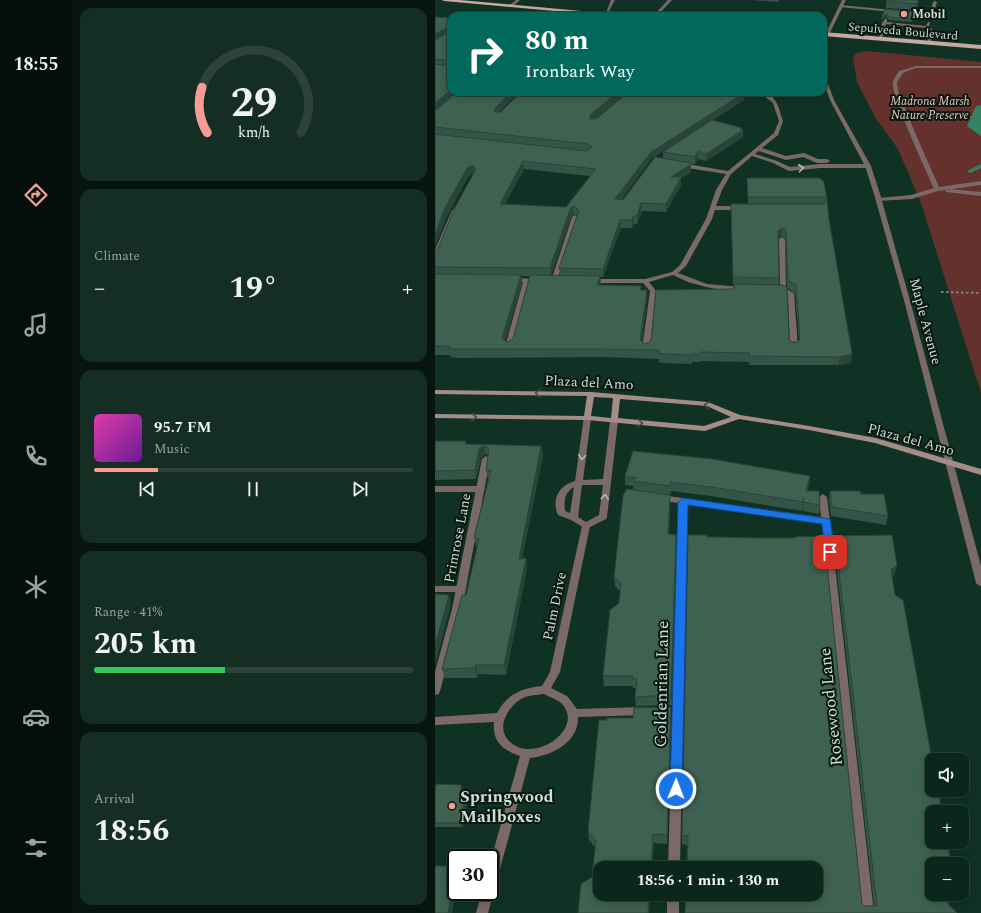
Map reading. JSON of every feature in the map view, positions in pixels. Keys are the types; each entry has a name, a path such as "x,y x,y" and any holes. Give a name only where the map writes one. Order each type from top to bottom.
{"main road":[{"path":"444,0 582,12"},
{"name":"Sepulveda Boulevard","path":"827,34 981,47"},
{"name":"Plaza del Amo","path":"435,392 591,394 708,404 738,417 809,428 876,441 981,472"},
{"path":"587,418 591,394"},
{"path":"614,421 617,396"},
{"name":"Plaza del Amo","path":"435,416 587,418 705,429 738,417"}],"street":[{"path":"511,6 518,0"},
{"path":"607,12 613,0"},
{"path":"659,12 671,0"},
{"path":"827,30 844,0"},
{"path":"929,43 931,31 929,23 935,2"},
{"path":"841,6 896,11"},
{"path":"880,39 889,10"},
{"path":"903,11 932,14"},
{"path":"886,19 929,23"},
{"path":"937,189 913,135 896,91 895,82 901,72 916,67 981,67"},
{"name":"Maple Avenue","path":"827,86 832,100 867,164 879,200 908,304 981,583"},
{"path":"585,281 645,281 674,273 683,266 709,219 719,190 729,173 776,134 781,121 775,102 767,96"},
{"path":"759,149 787,158 805,155 817,161 867,164"},
{"path":"751,154 775,162 789,170 819,166 867,164"},
{"path":"677,164 729,173"},
{"path":"879,200 912,196 937,189 981,183"},
{"path":"937,189 981,194"},
{"path":"435,257 456,206"},
{"path":"713,208 752,208"},
{"path":"554,281 575,217"},
{"path":"782,239 783,290"},
{"path":"674,273 684,279 716,289 745,289"},
{"path":"504,280 562,281"},
{"path":"509,347 527,281"},
{"path":"645,281 653,291 646,349"},
{"path":"768,289 783,290 791,293 794,348"},
{"path":"574,518 587,418"},
{"path":"606,482 579,482 569,484 563,490 560,505 561,512 586,526 603,517 614,421"},
{"name":"Primrose Lane","path":"435,691 457,609 486,459"},
{"path":"435,489 481,489"},
{"name":"Rosewood Lane","path":"823,497 868,913"},
{"path":"654,498 826,521"},
{"name":"Goldenrian Lane","path":"674,861 674,710 683,502"},
{"name":"Palm Drive","path":"545,690 555,672 586,526"},
{"path":"435,589 461,589"},
{"path":"545,690 558,694 568,702 573,713 573,725 566,737 556,747 541,753 526,754 512,750 502,741 498,730 499,717 506,705 517,696 531,691 545,690"},
{"path":"573,713 655,711"},
{"path":"435,721 499,717"},
{"path":"499,852 526,754"},
{"path":"482,913 485,901"},
{"path":"673,901 673,913"}],"path":[{"path":"941,292 981,293"}],"green space":[{"name":"Madrona Marsh Nature Preserve","path":"866,51 981,62 981,393 921,203 898,149 875,117 857,82 853,57 857,53"}],"shaded area":[{"path":"981,105 981,136 967,126 976,106"}],"building":[{"path":"918,0 917,4 886,1"},
{"path":"885,9 915,12 913,19 889,17 887,14 882,16"},
{"path":"435,17 447,18 447,28 435,34"},
{"path":"447,33 447,61 435,59 435,40"},
{"path":"435,64 447,66 447,93 435,103"},
{"path":"452,96 508,96 495,108 495,112 501,112 517,96 613,96 590,115 590,119 596,119 623,96 739,96 651,152 615,199 623,200 655,157 691,163 671,177 681,177 666,204 641,203 637,216 633,216 632,220 620,220 603,269 559,268 579,210 573,206 570,209 550,268 435,267 435,251 438,249 453,211 476,169 473,165 467,168 445,208 435,235 435,134 587,151 592,147 588,144 435,127 435,111","holes":["523,161 596,169 566,207 500,204"]},
{"path":"712,120 742,128 740,129 743,130 706,154 698,151 695,157 663,152"},
{"path":"747,178 819,178 824,182 827,199 824,197 748,197"},
{"path":"827,201 852,354 839,357 749,356 750,353 700,352 700,354 692,355 659,354 659,350 456,349 449,348 449,346 435,346 435,274 521,275 502,338 507,342 513,339 530,275 600,276 597,285 641,286 640,290 647,290 640,340 645,344 651,341 656,290 734,289 734,284 782,285 787,287 789,339 792,342 797,342 800,339 796,285 788,280 786,230 782,228 778,231 779,278 733,277 731,204 824,204"},
{"path":"435,441 466,441 465,444 541,446 519,559 526,558 504,665 476,665 475,668 442,669 462,595 466,595 479,539 474,537 491,470 486,470 489,449 484,445 479,449 475,470 435,471"},
{"path":"633,451 712,459 810,476 806,491 819,491 820,505 711,487 670,482 670,486 633,481 636,478 625,476"},
{"path":"627,489 670,495 668,534 676,535 671,695 635,697 637,679 632,679 633,676 603,676 610,610 619,603 621,583 614,577 623,495"},
{"path":"830,491 860,491 861,494 884,494 888,516 832,507"},
{"path":"688,535 756,538 824,536 862,905 877,906 835,536 892,535 897,565 891,570 895,595 903,600 931,753 925,753 925,797 939,797 941,805 925,805 925,849 948,849 950,857 925,857 925,901 948,901 949,905 957,913 685,913 686,901 823,901 823,861 687,861 688,836 682,836"},
{"path":"435,594 449,595 435,647"},
{"path":"671,707 667,835 653,834 651,861 594,861 596,841 588,831 599,720 607,720 607,718 633,718 634,708"},
{"name":"Springwood Mailboxes","path":"436,784 461,785 460,792 466,792 460,823 435,823"},
{"path":"435,866 447,866 447,901 450,901 448,913 435,913"},
{"path":"593,868 593,901 649,901 648,913 578,913 581,884 592,877"}],"waterway":[{"path":"919,116 971,117"},
{"path":"970,171 981,166"}],"place":[{"name":"Mobil","path":"904,14"},
{"name":"Springwood Mailboxes","path":"452,806"}],"route":[{"path":"676,789 683,502 826,521 830,552"}]}
